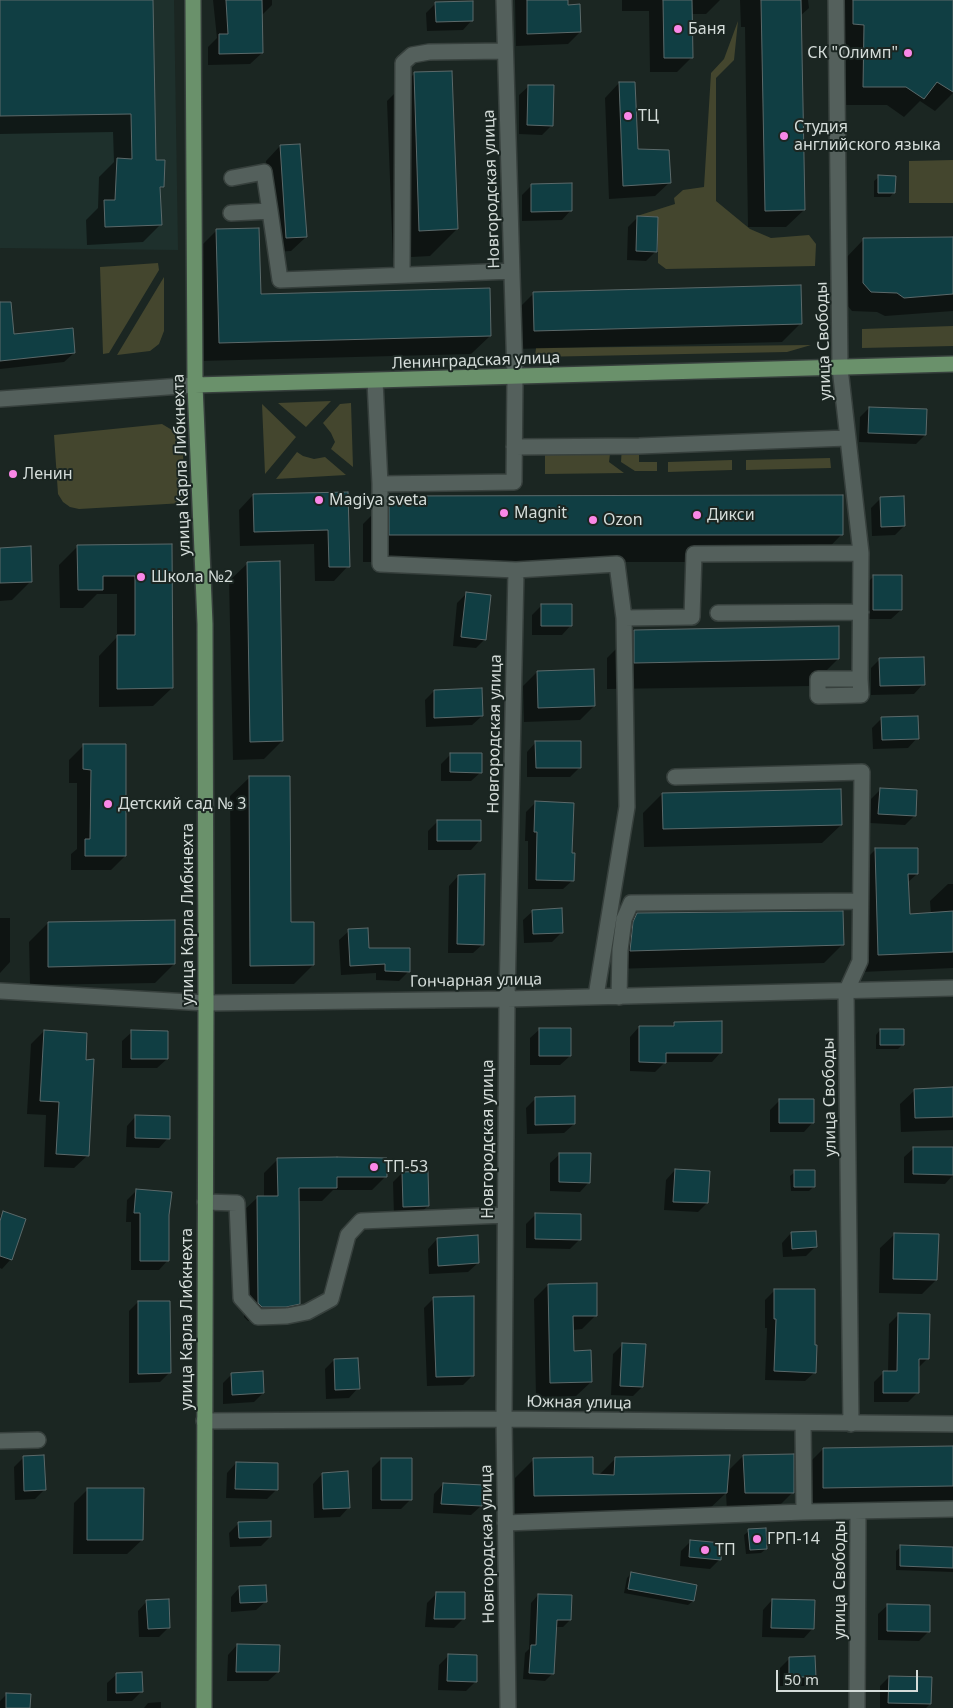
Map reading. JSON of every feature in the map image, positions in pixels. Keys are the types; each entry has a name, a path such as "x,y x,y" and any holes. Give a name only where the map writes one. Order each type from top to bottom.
{"main road":[{"name":"улица Карла Либкнехта","path":"192,0 195,386 205,624 204,1708"},
{"name":"Ленинградская улица","path":"195,386 953,364"}],"street":[{"name":"Новгородская улица","path":"380,484 514,482 515,377 504,0"},
{"name":"улица Свободы","path":"836,0 840,368 861,553 860,679"},
{"path":"402,276 403,63 412,55 429,52 505,52"},
{"path":"232,178 264,172 280,280 512,271"},
{"path":"231,213 270,211"},
{"path":"375,382 380,484 380,564 516,570 617,564 624,618 627,806 596,996"},
{"name":"Ленинградская улица","path":"0,399 195,386"},
{"path":"514,448 639,446 847,438"},
{"path":"624,618 692,617 694,554 861,553"},
{"name":"Новгородская улица","path":"508,1708 504,1419 505,1214 507,999 516,570"},
{"path":"718,613 861,612"},
{"name":"улица Свободы","path":"675,777 862,772 860,960 846,992 850,1424"},
{"path":"620,997 620,950 624,919 631,903 860,901"},
{"name":"Гончарная улица","path":"0,991 206,1003 620,997 953,988"},
{"path":"205,1202 236,1203 241,1298 258,1317 287,1316 307,1312 331,1300 348,1235 360,1221 505,1214"},
{"name":"Южная улица","path":"204,1421 504,1419 953,1424"},
{"path":"803,1423 804,1512"},
{"path":"0,1441 38,1440"},
{"path":"505,1523 804,1512 953,1509"},
{"name":"улица Свободы","path":"857,1708 858,1512"}],"shaded area":[{"path":"0,0 174,0 178,250 0,248"}],"green space":[{"path":"738,21 734,60 716,78 716,201 750,229 771,238 809,235 816,244 815,266 666,269 658,263 658,217 637,216 675,204 674,198 683,190 704,187 711,73 724,59"},
{"path":"953,160 953,203 909,203 909,161"},
{"path":"158,263 159,270 109,353 103,354 100,267"},
{"path":"164,277 164,331 159,344 150,351 117,355"},
{"path":"953,326 953,346 862,348 862,329"},
{"path":"811,345 787,352 535,357 536,348"},
{"path":"331,401 306,427 278,403"},
{"path":"351,403 353,467 331,449 335,442 323,423 340,404"},
{"path":"262,404 296,437 265,474"},
{"path":"162,424 172,430 183,448 184,503 79,509 70,507 63,502 58,494 54,435"},
{"path":"611,446 609,462 624,473 545,474 545,447"},
{"path":"622,446 639,446 639,462 657,462 657,471 635,471 621,462"},
{"path":"297,452 314,459 325,457 346,475 276,479"},
{"path":"830,458 831,468 746,470 746,460"},
{"path":"732,460 732,470 668,472 668,462"}],"building":[{"path":"0,0 153,0 156,160 165,160 164,187 160,187 162,225 105,227 104,200 115,200 117,158 132,159 131,114 0,116"},
{"path":"226,0 262,0 263,53 219,54 219,34 228,34"},
{"path":"527,0 568,0 568,5 580,4 581,32 527,34"},
{"name":"Баня","path":"663,0 692,0 693,58 664,58"},
{"path":"761,0 801,0 805,210 765,211"},
{"name":"СК \"Олимп\"","path":"853,0 953,0 953,92 937,82 924,99 906,87 863,87 864,25 853,24"},
{"path":"473,1 473,21 436,22 435,2"},
{"path":"452,71 458,229 419,231 414,72"},
{"name":"ТЦ","path":"619,82 635,82 638,149 669,150 671,183 623,186"},
{"path":"528,85 554,85 553,126 527,125"},
{"path":"300,144 307,237 286,238 280,145"},
{"path":"878,175 896,176 895,193 878,193"},
{"path":"572,183 572,211 531,212 531,184"},
{"path":"637,216 658,217 657,252 636,251"},
{"path":"259,228 261,294 490,288 491,336 219,343 216,229"},
{"path":"953,237 953,294 904,298 897,293 871,292 863,283 863,238"},
{"path":"801,285 802,324 534,331 533,292"},
{"path":"0,302 11,302 14,334 73,328 75,353 0,361"},
{"path":"869,407 927,409 926,435 868,433"},
{"path":"348,492 350,567 329,567 328,530 254,532 253,494"},
{"path":"843,495 843,535 389,535 389,496"},
{"path":"904,496 905,526 881,527 880,497"},
{"path":"172,544 173,688 117,689 117,635 135,635 135,576 103,576 103,590 78,590 77,545"},
{"path":"31,546 32,582 0,583 0,548"},
{"path":"280,561 283,741 250,742 247,562"},
{"path":"873,575 902,575 902,610 873,610"},
{"path":"466,592 491,595 486,640 461,637"},
{"path":"541,604 572,604 572,626 541,626"},
{"path":"839,626 839,659 634,663 634,630"},
{"path":"924,657 925,685 880,686 879,658"},
{"path":"594,669 595,706 538,708 537,671"},
{"path":"482,688 483,716 434,718 434,690"},
{"path":"918,716 919,739 882,740 881,717"},
{"path":"535,741 581,741 581,768 536,768"},
{"name":"Детский сад № 3","path":"83,744 126,744 126,856 85,856 85,839 90,839 91,770 83,769"},
{"path":"450,753 482,753 482,773 450,772"},
{"path":"249,776 290,776 291,922 314,922 314,965 250,966"},
{"path":"880,788 917,790 916,816 878,814"},
{"path":"841,789 842,825 663,829 662,793"},
{"path":"535,801 574,803 572,853 575,853 574,881 536,880 537,832 534,832"},
{"path":"437,820 481,820 481,841 437,841"},
{"path":"875,848 918,848 918,874 908,874 910,914 953,911 953,952 878,955"},
{"path":"485,874 484,945 457,944 458,875"},
{"path":"562,908 563,933 533,934 532,910"},
{"path":"843,911 844,945 630,951 633,922 637,913"},
{"path":"175,920 175,964 48,967 48,922"},
{"path":"368,928 369,948 410,948 410,972 385,971 385,964 350,966 348,929"},
{"path":"722,1021 722,1053 666,1053 666,1063 639,1062 639,1026 674,1026 674,1022"},
{"path":"539,1028 571,1028 571,1056 539,1056"},
{"path":"880,1029 904,1029 904,1045 880,1045"},
{"path":"44,1030 87,1033 86,1060 94,1059 89,1156 56,1154 59,1102 40,1101"},
{"path":"131,1030 168,1031 168,1059 131,1059"},
{"path":"953,1087 953,1117 915,1118 914,1089"},
{"path":"575,1096 575,1124 535,1125 535,1097"},
{"path":"779,1099 814,1099 814,1123 779,1123"},
{"path":"135,1115 170,1116 170,1139 135,1138"},
{"path":"913,1147 953,1147 953,1175 913,1174"},
{"path":"559,1153 591,1153 590,1183 559,1182"},
{"path":"277,1158 387,1158 387,1177 337,1177 337,1188 299,1188 300,1304 286,1307 262,1307 258,1303 257,1196 278,1196"},
{"path":"675,1169 710,1171 708,1203 673,1202"},
{"path":"794,1170 815,1170 815,1187 794,1187"},
{"path":"428,1171 429,1206 403,1207 402,1172"},
{"path":"136,1189 172,1192 169,1215 169,1261 140,1261 140,1213 134,1213"},
{"path":"3,1211 26,1219 12,1260 0,1256 0,1221"},
{"path":"535,1213 581,1214 581,1240 535,1239"},
{"path":"816,1231 817,1247 792,1249 791,1232"},
{"path":"894,1233 939,1234 937,1280 893,1279"},
{"path":"478,1235 479,1263 438,1266 437,1238"},
{"path":"597,1283 597,1316 573,1316 574,1351 591,1350 592,1382 550,1383 548,1284"},
{"path":"774,1289 815,1289 816,1373 774,1371 776,1319 774,1319"},
{"path":"474,1296 474,1376 436,1377 433,1297"},
{"path":"138,1301 170,1301 171,1373 138,1374"},
{"path":"898,1313 930,1314 929,1359 919,1359 919,1393 883,1393 883,1371 897,1371"},
{"path":"622,1343 646,1344 643,1387 620,1386"},
{"path":"358,1358 360,1389 335,1390 334,1359"},
{"path":"263,1371 264,1393 232,1395 231,1373"},
{"path":"953,1446 953,1486 823,1488 823,1448"},
{"path":"794,1454 794,1493 745,1493 743,1455"},
{"path":"44,1455 46,1490 24,1491 23,1456"},
{"path":"730,1455 727,1493 534,1496 533,1458 593,1457 593,1474 614,1475 615,1457"},
{"path":"381,1458 412,1458 412,1500 381,1500"},
{"path":"236,1462 278,1463 278,1490 235,1489"},
{"path":"348,1471 350,1508 323,1509 322,1473"},
{"path":"443,1483 483,1485 482,1506 441,1504"},
{"path":"87,1488 144,1488 143,1540 87,1540"},
{"path":"271,1521 271,1537 239,1538 238,1522"},
{"name":"ГРП-14","path":"766,1528 767,1549 750,1550 748,1529"},
{"name":"ТП","path":"690,1540 722,1543 721,1560 689,1557"},
{"path":"900,1545 953,1547 953,1568 900,1566"},
{"path":"631,1572 697,1585 694,1601 628,1589"},
{"path":"266,1585 267,1602 240,1603 239,1586"},
{"path":"436,1592 465,1592 465,1619 434,1619"},
{"path":"538,1594 572,1595 571,1620 557,1620 554,1674 529,1673 531,1645 536,1645"},
{"path":"169,1599 170,1628 148,1629 146,1600"},
{"path":"772,1599 815,1600 814,1629 771,1628"},
{"path":"887,1604 930,1605 930,1632 887,1631"},
{"path":"237,1644 280,1645 279,1672 236,1672"},
{"path":"448,1654 477,1655 477,1682 447,1681"},
{"path":"815,1656 816,1677 789,1677 789,1657"},
{"path":"142,1672 143,1692 116,1693 116,1673"},
{"path":"889,1676 932,1677 931,1704 888,1703"},
{"path":"6,1693 31,1694 30,1708 6,1708"}],"place":[{"name":"Баня","path":"678,29"},
{"name":"СК \"Олимп\"","path":"908,53"},
{"name":"ТЦ","path":"628,116"},
{"name":"Студия английского языка","path":"784,136"},
{"name":"Ленин","path":"13,474"},
{"name":"Magiya sveta","path":"319,500"},
{"name":"Magnit","path":"504,513"},
{"name":"Дикси","path":"697,515"},
{"name":"Ozon","path":"593,520"},
{"name":"Школа №2","path":"141,577"},
{"name":"Детский сад № 3","path":"108,804"},
{"name":"ТП-53","path":"374,1167"},
{"name":"ГРП-14","path":"757,1539"},
{"name":"ТП","path":"705,1550"}]}
